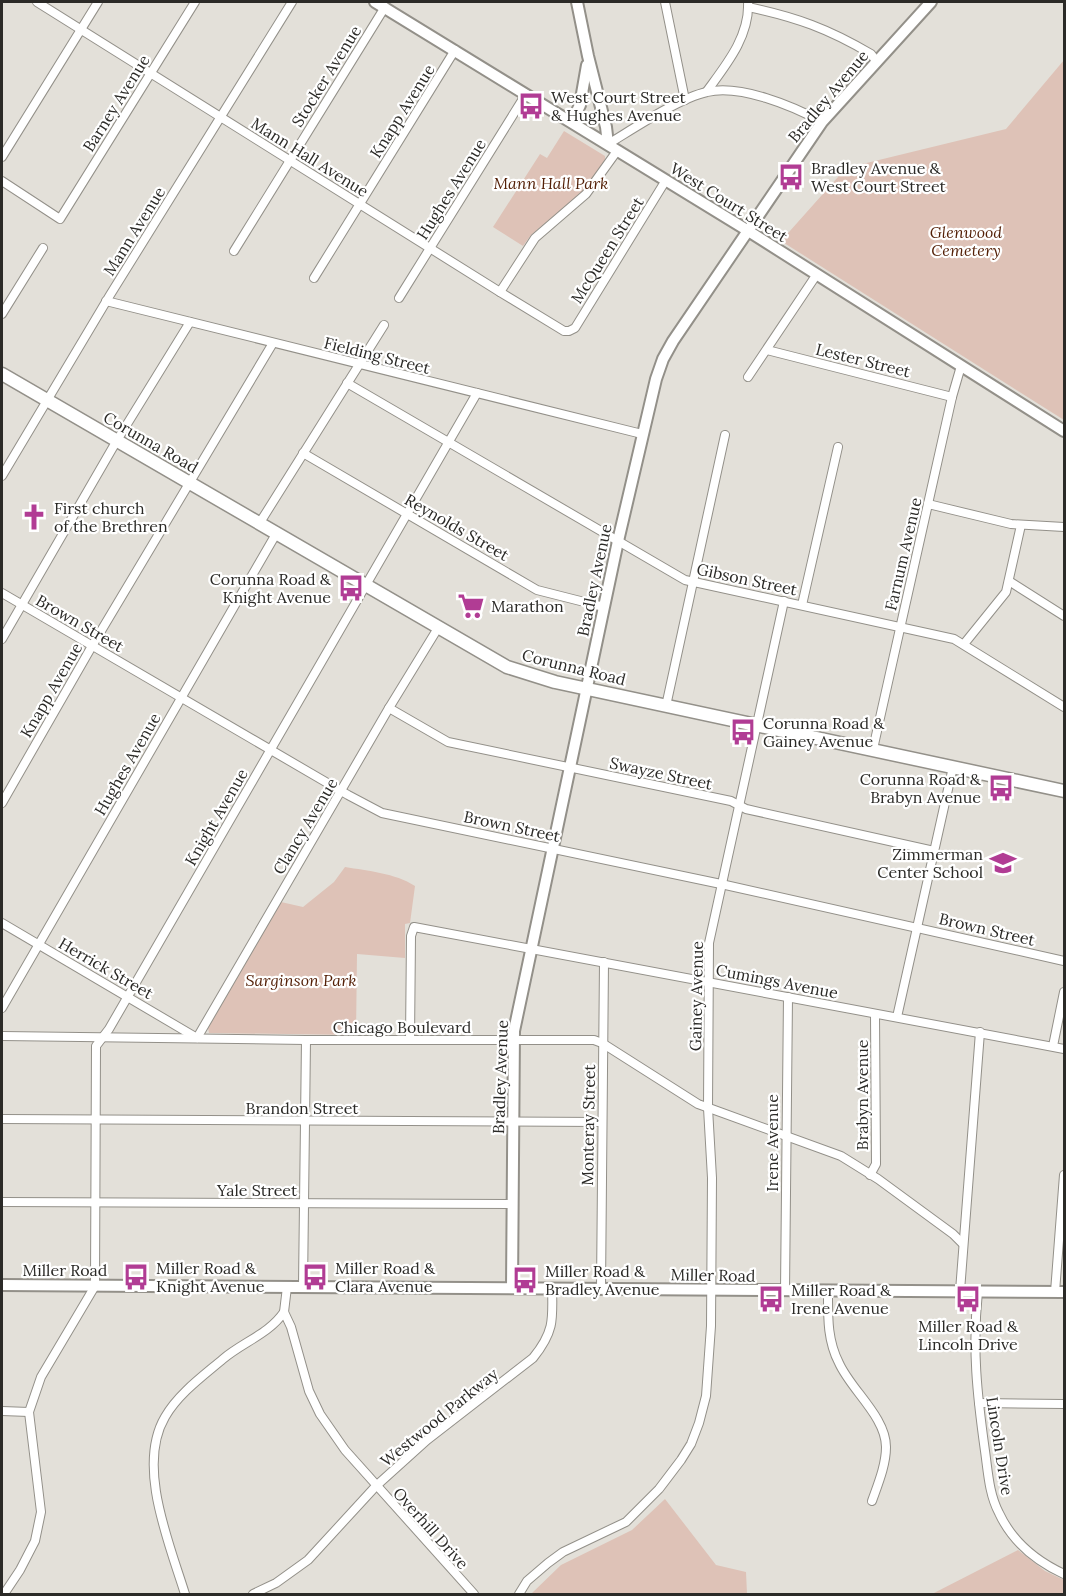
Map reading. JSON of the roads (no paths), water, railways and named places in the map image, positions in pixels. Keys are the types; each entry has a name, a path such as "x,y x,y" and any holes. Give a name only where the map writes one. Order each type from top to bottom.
{"main road":[{"name":"Corunna Road","path":"2,374 507,667 539,678 586,689 1065,791"}],"street":[{"name":"Mann Hall Avenue","path":"37,2 555,327 569,331"},
{"path":"2,157 98,2"},
{"name":"Barney Avenue","path":"2,181 60,219 195,2"},
{"name":"Mann Avenue","path":"2,476 46,400 292,2"},
{"path":"577,2 588,56 612,148"},
{"path":"665,2 685,100"},
{"name":"Bradley Avenue","path":"512,1288 513,1040 530,948 653,388 663,359 673,341 822,122 931,2"},
{"name":"West Court Street","path":"380,4 749,231 1065,431"},
{"name":"Stocker Avenue","path":"234,251 290,160 380,4"},
{"path":"707,92 737,48 744,28 748,4 817,26 871,54 877,62"},
{"name":"Knapp Avenue","path":"314,279 455,50"},
{"path":"572,122 585,87 588,56"},
{"path":"500,292 535,238 586,194 612,148 685,100 707,92 723,90 770,100 822,122"},
{"name":"Hughes Avenue","path":"399,298 526,94"},
{"name":"McQueen Street","path":"569,331 575,328 666,180"},
{"path":"2,314 43,248"},
{"path":"748,378 817,274"},
{"name":"Fielding Street","path":"106,302 642,434"},
{"path":"2,639 190,322"},
{"path":"259,524 384,325"},
{"name":"Knapp Avenue","path":"2,803 92,646 273,343"},
{"name":"Lester Street","path":"767,350 952,397"},
{"name":"Farnum Avenue","path":"873,749 952,397 961,366"},
{"name":"Gibson Street","path":"347,383 685,580 954,639 1065,708"},
{"name":"Knight Avenue","path":"95,1286 96,1046 477,393"},
{"path":"666,706 725,435"},
{"path":"802,605 838,447"},
{"name":"Reynolds Street","path":"303,453 537,590 604,607"},
{"path":"928,504 1021,525 1065,527"},
{"path":"963,644 1006,592 1021,525"},
{"name":"Hughes Avenue","path":"2,1008 276,534"},
{"path":"1009,581 1065,616"},
{"name":"Brown Street","path":"2,593 181,699 382,813 917,926 1065,961"},
{"name":"Gainey Avenue","path":"519,1594 527,1581 548,1563 563,1552 626,1522 659,1489 691,1444 706,1396 712,1290 712,1178 708,1108 709,943 784,601"},
{"name":"Clancy Avenue","path":"197,1038 438,628"},
{"name":"Swayze Street","path":"389,708 448,742 731,801 746,809 934,851"},
{"path":"897,1017 953,767"},
{"name":"Herrick Street","path":"2,923 197,1038"},
{"name":"Cumings Avenue","path":"410,1040 411,936 414,927 1065,1048"},
{"name":"Monteray Street","path":"601,1288 604,962"},
{"path":"1053,1046 1065,992"},
{"name":"Irene Avenue","path":"785,1291 788,997"},
{"name":"Brabyn Avenue","path":"870,1175 876,1164 875,1014"},
{"path":"960,1291 980,1032"},
{"name":"Chicago Boulevard","path":"2,1036 306,1040 594,1040 708,1108 841,1156 953,1234 962,1243"},
{"path":"303,1286 306,1040"},
{"name":"Brandon Street","path":"2,1119 601,1122"},
{"path":"1060,1292 1065,1175"},
{"name":"Yale Street","path":"2,1202 513,1204"},
{"name":"Miller Road","path":"2,1285 1060,1292"},
{"path":"4,1594 20,1570 34,1541 41,1512 29,1412 41,1377 95,1286"},
{"name":"Overhill Drive","path":"287,1287 284,1312 291,1327 309,1391 320,1414 345,1450 474,1594"},
{"name":"Westwood Parkway","path":"253,1594 276,1583 308,1560 376,1486 427,1440 533,1358 545,1343 553,1320 552,1288"},
{"path":"828,1291 828,1331 838,1362 871,1410 885,1438 884,1465 872,1501"},
{"name":"Lincoln Drive","path":"978,1291 974,1350 978,1403 991,1492 998,1513 1010,1533 1040,1562 1065,1574"},
{"path":"185,1594 166,1534 154,1479 154,1451 158,1434 164,1418 173,1405 194,1384 226,1356 276,1324 284,1312"},
{"path":"978,1403 1065,1404"},
{"path":"2,1411 29,1412"}],"place":[{"name":"West Court Street & Hughes Avenue","path":"531,106"},
{"name":"Bradley Avenue & West Court Street","path":"791,177"},
{"name":"First church of the Brethren","path":"34,517"},
{"name":"Corunna Road & Knight Avenue","path":"351,588"},
{"name":"Marathon","path":"471,606"},
{"name":"Corunna Road & Gainey Avenue","path":"743,732"},
{"name":"Corunna Road & Brabyn Avenue","path":"1001,788"},
{"name":"Zimmerman Center School","path":"1003,863"},
{"name":"Miller Road & Knight Avenue","path":"136,1277"},
{"name":"Miller Road & Clara Avenue","path":"315,1277"},
{"name":"Miller Road & Bradley Avenue","path":"525,1280"},
{"name":"Miller Road & Irene Avenue","path":"771,1299"},
{"name":"Miller Road & Lincoln Drive","path":"968,1299"}],"park label":[{"name":"Mann Hall Park","path":"551,183"},
{"name":"Glenwood Cemetery","path":"966,241"},
{"name":"Sarginson Park","path":"301,980"}]}
